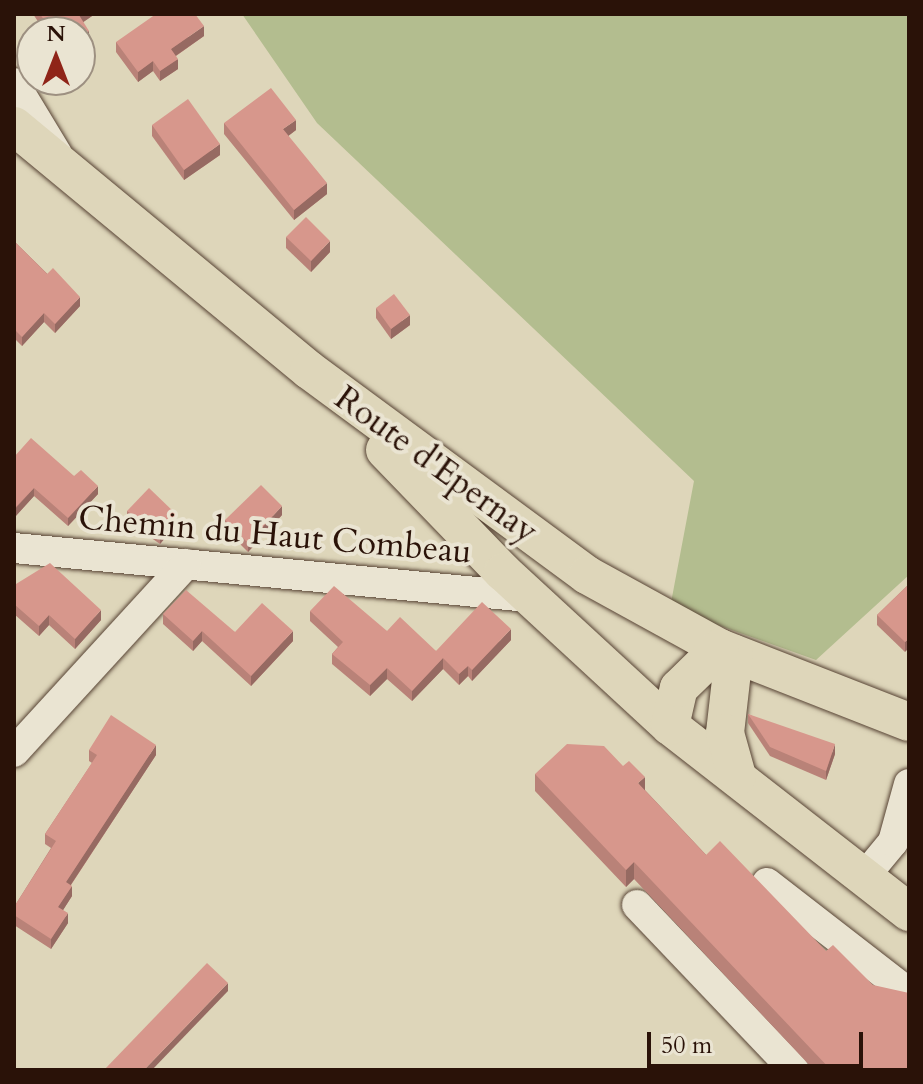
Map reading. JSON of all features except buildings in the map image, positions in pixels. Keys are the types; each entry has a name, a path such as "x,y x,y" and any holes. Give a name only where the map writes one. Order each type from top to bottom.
{"main road":[{"name":"Route d'Epernay","path":"14,126 309,370 587,575 727,651 909,722"},
{"path":"309,370 529,597 670,726 909,912"},
{"path":"670,726 679,688 727,651"},
{"path":"727,651 725,733 737,776"}],"street":[{"path":"14,83 67,169"},
{"name":"Chemin du Haut Combeau","path":"14,548 529,597"},
{"path":"14,752 186,564"},
{"path":"864,877 901,847 908,791"},
{"path":"767,883 909,993"},
{"path":"637,905 794,1070"}],"green space":[{"path":"242,14 909,14 909,575 816,660 670,608 694,481 317,123"}]}
